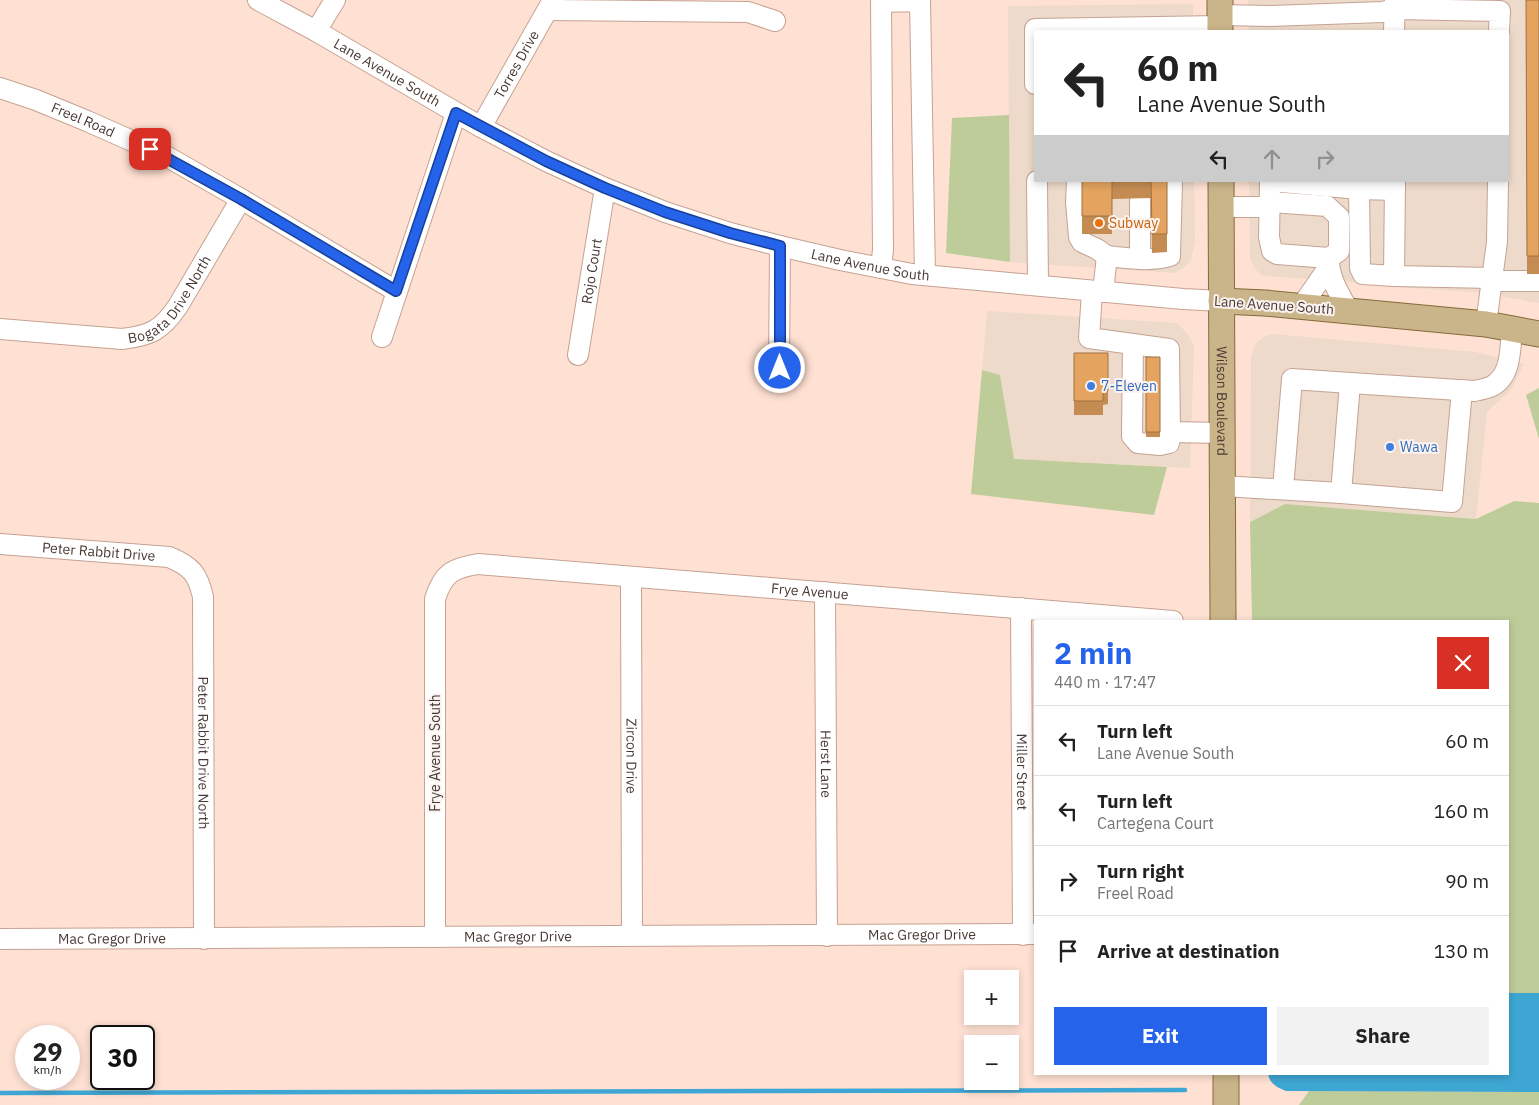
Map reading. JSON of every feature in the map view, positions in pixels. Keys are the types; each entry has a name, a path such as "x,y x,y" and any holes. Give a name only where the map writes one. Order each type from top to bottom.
{"main road":[{"name":"Wilson Boulevard","path":"1221,182 1223,620"},
{"name":"Lane Avenue South","path":"1221,301 1486,324 1539,334"},
{"path":"1226,1075 1226,1105"}],"street":[{"name":"Lane Avenue South","path":"258,0 316,31 481,127 546,161 605,188 665,212 730,233 882,268 926,275 1221,301"},
{"path":"316,31 335,0"},
{"path":"882,268 881,2 920,1 926,275"},
{"path":"551,5 748,12 774,21"},
{"name":"Torres Drive","path":"481,127 551,5"},
{"path":"1394,30 1395,5"},
{"path":"1035,30 1144,29 1220,18 1270,16 1351,6 1383,12 1395,5 1500,11 1499,30"},
{"name":"Freel Road","path":"0,88 87,120 166,156 396,291"},
{"path":"382,336 456,113"},
{"path":"1037,182 1038,285"},
{"path":"1078,182 1076,202 1078,237 1082,242 1098,249 1107,256 1140,259 1170,256 1158,237 1154,201"},
{"path":"1329,262 1277,254 1272,251 1269,237 1270,182 1359,189 1395,185 1394,276"},
{"path":"1486,324 1498,242 1498,182"},
{"name":"Rojo Court","path":"578,355 605,188"},
{"path":"1359,189 1360,268 1363,274 1370,276 1539,281"},
{"name":"Bogata Drive North","path":"0,329 122,339 154,332 168,321 178,306 241,199"},
{"path":"1140,259 1158,237 1154,201"},
{"path":"1221,207 1270,205 1327,206 1339,217 1339,251 1329,262 1301,307"},
{"path":"780,246 780,368"},
{"path":"1107,256 1089,338 1133,344 1169,349 1169,443 1160,445 1138,443 1132,436 1133,344"},
{"path":"1329,262 1339,294 1350,311"},
{"path":"1283,489 1292,379 1474,391 1491,387 1502,379 1507,369 1512,329"},
{"path":"1341,493 1350,383"},
{"path":"1223,486 1452,502 1462,390"},
{"path":"1170,432 1223,434"},
{"name":"Peter Rabbit Drive","path":"0,544 170,557 183,562 193,571"},
{"name":"Frye Avenue","path":"448,574 462,566 478,564 1161,620"},
{"name":"Peter Rabbit Drive North","path":"193,571 200,583 203,597 204,939"},
{"name":"Frye Avenue South","path":"435,937 435,599 439,584 448,574"},
{"name":"Zircon Drive","path":"631,577 632,936"},
{"name":"Herst Lane","path":"825,592 827,936"},
{"name":"Miller Street","path":"1021,608 1029,934"},
{"name":"Mac Gregor Drive","path":"0,939 1029,934"}],"shaded area":[{"path":"1248,0 1539,0 1539,303 1476,292 1264,276 1257,271 1250,259 1249,182 1509,182 1509,30 1249,30"},
{"path":"1193,4 1193,30 1034,30 1034,182 1194,182 1195,240 1191,260 1185,267 1175,273 1010,262 1008,6"},
{"path":"987,311 1177,323 1187,333 1194,346 1190,468 1014,459 1000,376 982,370"},
{"path":"1273,334 1475,352 1524,364 1511,390 1487,412 1476,519 1285,504 1250,522 1251,357 1256,343 1265,336"}],"green space":[{"path":"1009,115 1010,262 946,253 952,118"},
{"path":"982,370 1000,375 1014,459 1167,467 1154,515 971,494"},
{"path":"1539,388 1539,439 1526,395"},
{"path":"1514,501 1539,503 1539,993 1509,993 1509,620 1252,620 1250,522 1285,504 1476,519"},
{"path":"1309,1091 1539,1092 1539,1105 1299,1105"}],"water":[{"path":"1509,993 1539,993 1539,1092 1286,1091 1274,1085 1268,1075 1509,1075"}],"building":[{"path":"1526,0 1539,0 1539,256 1527,256"},
{"path":"1082,182 1112,182 1112,216 1082,216"},
{"path":"1151,182 1167,182 1167,234 1152,234"},
{"name":"7-Eleven","path":"1074,353 1108,353 1108,391 1103,391 1103,401 1074,401"},
{"name":"7-Eleven","path":"1146,357 1160,357 1160,432 1146,432"}],"waterway":[{"path":"0,1093 1185,1090"}],"place":[{"name":"Subway","path":"1099,223"},
{"name":"7-Eleven","path":"1091,386"},
{"name":"Wawa","path":"1390,447"}],"route":[{"path":"150,149 166,156 241,199 396,291 456,113 546,161 605,188 665,212 730,233 780,246 780,368"}]}
